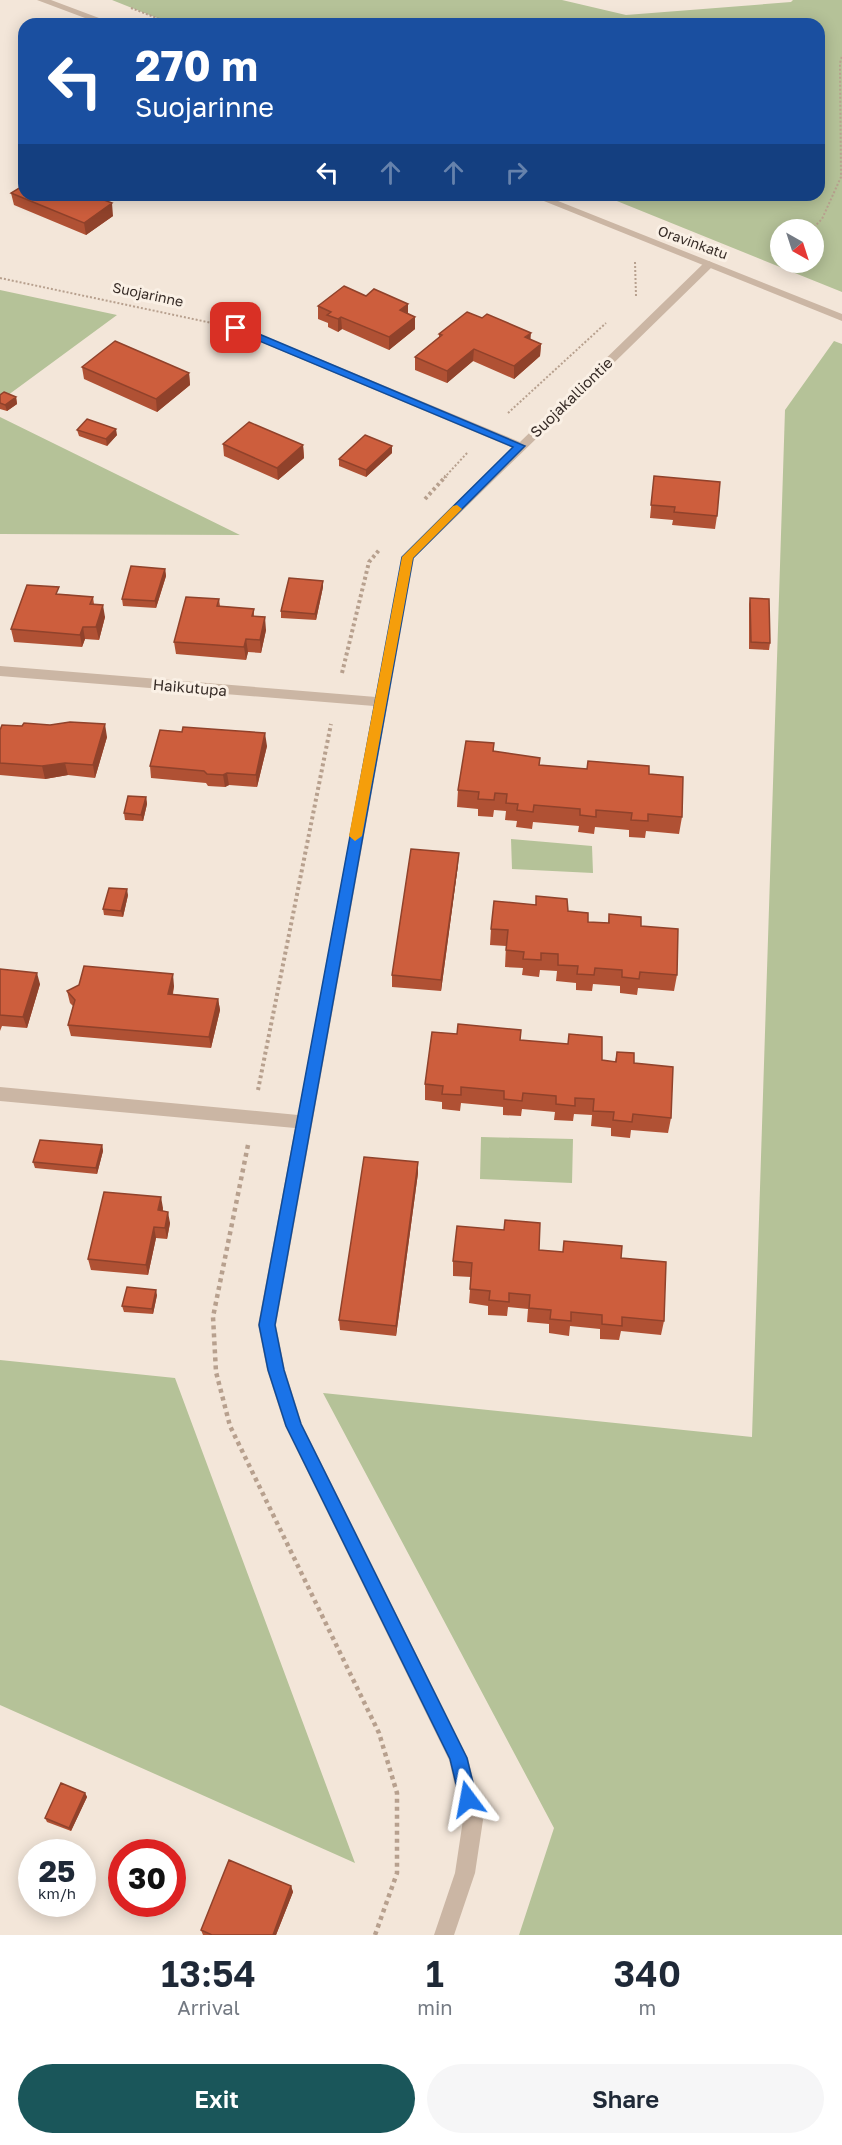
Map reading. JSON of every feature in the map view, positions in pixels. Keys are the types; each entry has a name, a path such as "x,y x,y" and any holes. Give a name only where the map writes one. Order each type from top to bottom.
{"street":[{"path":"42,0 93,18"},
{"name":"Oravinkatu","path":"549,201 754,280 842,318"},
{"name":"Suojakalliontie","path":"444,1935 465,1873 473,1820 458,1758 294,1426 276,1370 267,1325 408,557 709,264"},
{"path":"236,328 520,446"},
{"name":"Haikutupa","path":"0,671 380,702"},
{"path":"0,1094 304,1122"}],"path":[{"path":"122,4 157,18"},
{"path":"822,219 842,177 840,63 842,56"},
{"path":"629,302 638,295 635,262 656,244"},
{"name":"Suojarinne","path":"0,278 236,328"},
{"path":"424,501 486,432 612,318"},
{"path":"375,1935 397,1873 397,1793 379,1733 230,1426 216,1372 213,1317 336,699 369,562 384,544"}],"green space":[{"path":"112,0 562,0 626,15 791,2 793,0 842,0 842,292 795,273 824,273 824,219 770,219 770,263 617,201 825,201 825,18 157,18"},
{"path":"0,290 117,315 0,401"},
{"path":"834,341 842,344 842,1935 519,1935 554,1828 323,1393 752,1437 785,410"},
{"path":"0,417 240,535 0,534"},
{"path":"511,839 592,846 593,873 512,869"},
{"path":"481,1137 573,1139 572,1183 480,1179"},
{"path":"0,1360 175,1378 355,1863 0,1705"}],"building":[{"path":"18,189 18,196 11,193"},
{"path":"30,201 107,201 112,203 84,223"},
{"path":"344,286 366,296 374,289 408,304 400,310 415,317 389,337 341,317 338,319 327,315 331,312 318,306"},
{"path":"467,312 482,318 487,314 531,333 525,337 541,344 514,366 474,349 447,371 415,357"},
{"path":"115,341 189,373 156,399 82,367"},
{"path":"4,392 16,397 5,405 0,403 0,395"},
{"path":"87,419 116,429 106,439 77,430"},
{"path":"249,422 303,445 277,468 223,444"},
{"path":"365,435 392,446 366,470 339,459"},
{"path":"654,476 720,482 717,516 674,512 675,507 651,505"},
{"path":"131,566 165,569 155,601 122,599"},
{"path":"289,578 323,581 315,614 281,611"},
{"path":"27,585 59,587 56,594 93,597 90,604 103,605 96,627 83,627 80,635 11,629"},
{"path":"186,597 219,599 217,606 254,609 252,616 265,617 260,640 246,639 244,647 174,642"},
{"path":"750,598 769,599 770,643 751,642"},
{"path":"70,722 105,724 93,765 65,763 42,766 0,763 2,725 22,726 24,723 50,725"},
{"path":"183,727 265,733 256,775 207,774 204,771 150,766 160,730 182,732"},
{"path":"466,741 494,743 493,751 540,758 539,765 587,769 588,761 649,766 649,774 683,777 682,817 648,814 648,821 631,820 632,813 596,810 596,817 580,815 580,809 534,805 533,812 517,810 518,804 506,803 507,794 495,793 494,800 478,799 479,792 458,790"},
{"path":"128,796 146,797 141,815 124,813"},
{"path":"411,849 459,853 441,980 392,975"},
{"path":"109,888 127,889 121,911 103,909"},
{"path":"536,896 567,899 568,911 588,913 588,922 609,923 609,914 641,917 641,926 678,929 677,975 640,972 639,979 622,977 622,970 595,968 594,975 577,974 578,966 558,965 558,954 541,953 541,960 523,959 524,952 506,950 508,930 491,929 494,901 536,905"},
{"path":"84,966 173,974 168,994 218,999 209,1037 68,1025 75,1000 67,991 79,985"},
{"path":"0,969 37,973 23,1017 0,1015"},
{"path":"458,1024 521,1030 520,1040 568,1044 569,1034 602,1037 602,1060 616,1062 617,1052 634,1053 634,1063 673,1067 671,1118 633,1114 632,1122 613,1120 614,1112 593,1111 594,1099 575,1098 575,1106 556,1104 556,1096 523,1093 522,1101 504,1099 504,1091 461,1087 461,1095 442,1094 443,1086 425,1084 432,1032 457,1034"},
{"path":"40,1140 102,1145 96,1168 33,1162"},
{"path":"364,1157 418,1162 396,1326 339,1320"},
{"path":"104,1192 161,1197 158,1210 168,1212 165,1228 154,1227 146,1265 88,1259"},
{"path":"505,1220 540,1223 539,1250 563,1252 564,1241 622,1246 621,1258 666,1262 664,1321 622,1317 622,1326 602,1324 602,1315 571,1312 571,1321 550,1319 551,1310 529,1308 530,1295 509,1293 509,1302 489,1300 490,1291 470,1289 472,1263 453,1261 457,1226 504,1230"},
{"path":"127,1287 156,1290 152,1309 122,1306"},
{"path":"61,1783 85,1793 69,1828 45,1818"},
{"path":"229,1860 291,1886 273,1935 212,1935 201,1930"}],"slow traffic":[{"path":"355,836 408,557 457,509"}],"route":[{"path":"236,328 520,446 408,557 267,1325 276,1370 294,1426 458,1758 468,1799"}]}
